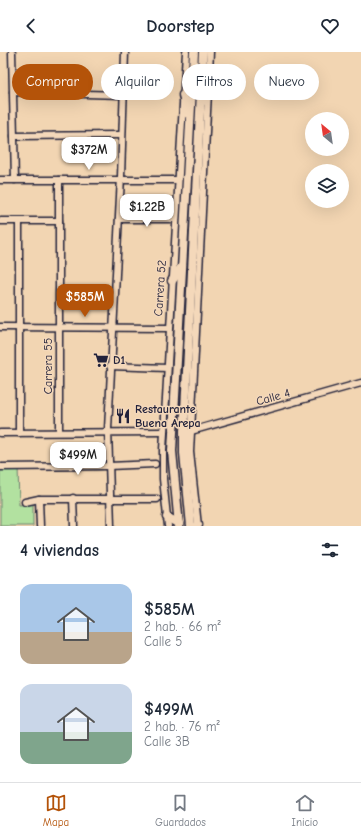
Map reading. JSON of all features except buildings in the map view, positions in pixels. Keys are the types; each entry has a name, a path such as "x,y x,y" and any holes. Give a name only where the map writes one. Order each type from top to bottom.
{"main road":[{"name":"Carrera 52","path":"179,525 172,451 194,52"},
{"path":"196,526 184,453 184,430 196,192 201,125 203,52"},
{"path":"184,100 190,122"},
{"path":"201,125 206,100"},
{"path":"196,192 203,199"},
{"path":"172,281 182,265"},
{"path":"167,517 179,525"}],"street":[{"path":"12,52 12,64"},
{"path":"123,64 124,52"},
{"name":"Carrera 52","path":"185,64 186,52"},
{"path":"209,64 210,52"},
{"path":"13,100 15,180"},
{"path":"111,526 108,432 122,135 122,100"},
{"name":"Carrera 52","path":"168,526 163,479 164,432 183,100"},
{"path":"196,526 190,452 207,100"},
{"path":"14,136 122,135"},
{"path":"0,180 178,180"},
{"name":"Carrera 55","path":"59,180 59,432"},
{"path":"118,219 175,219"},
{"path":"0,221 59,221"},
{"path":"18,433 20,328 19,221"},
{"path":"0,327 169,328"},
{"path":"110,366 167,368"},
{"name":"Calle 4","path":"191,431 361,384"},
{"path":"0,433 164,432"},
{"path":"0,467 155,464"},
{"path":"73,498 74,526"},
{"path":"25,502 40,499 73,498 110,500 157,499"},
{"path":"40,499 40,526"}],"green space":[{"path":"18,467 19,505 33,504 33,526 0,526 0,468"}],"place":[{"name":"D1","path":"101,360"},
{"name":"Restaurante Buena Arepa","path":"123,416"}]}
